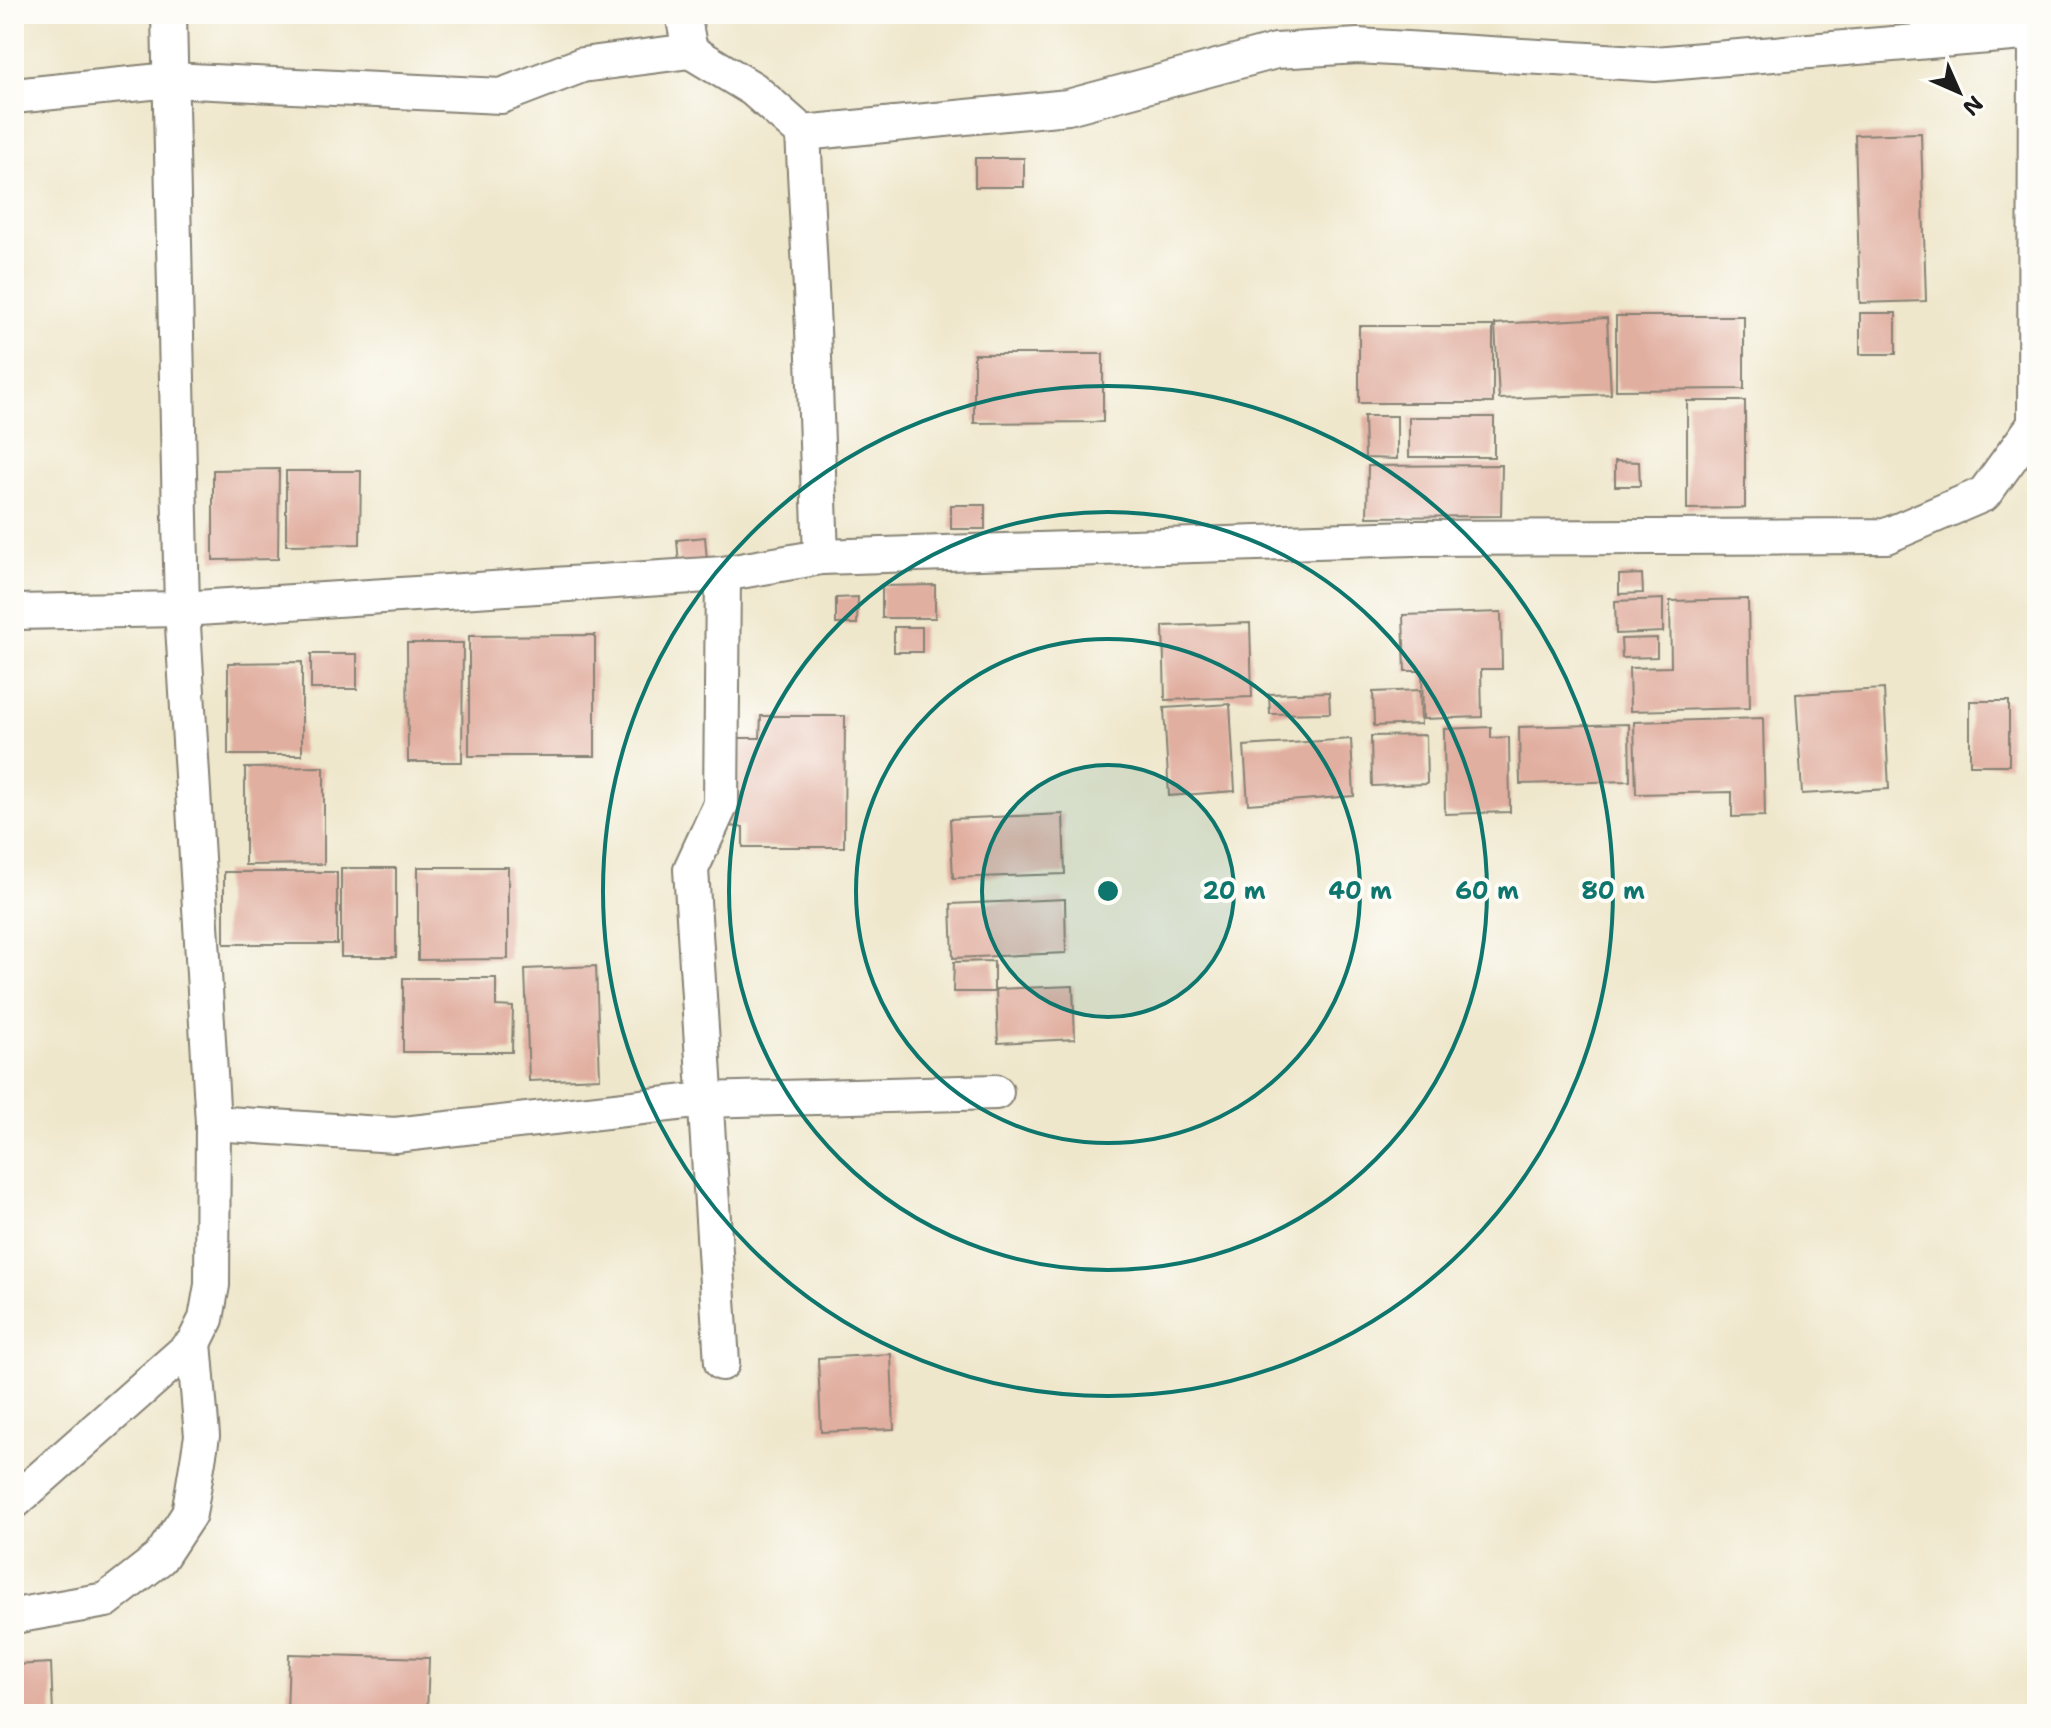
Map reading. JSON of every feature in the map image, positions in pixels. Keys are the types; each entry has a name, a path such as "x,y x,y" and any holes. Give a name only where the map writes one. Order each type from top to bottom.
{"street":[{"path":"14,1502 194,1343 206,1319 212,1285 213,1123 182,609 169,14"},
{"path":"683,14 690,51"},
{"path":"14,612 182,609 723,574 821,557 1412,538 1886,536 1984,494 2035,424 2036,14"},
{"path":"803,133 1068,107 1276,51 1358,46 1655,64 2036,32"},
{"path":"14,96 170,80 501,96 582,65 690,51 753,89 803,133 821,557"},
{"path":"722,1363 691,869 721,804 723,574"},
{"path":"213,1123 395,1135 704,1100 996,1092"},
{"path":"14,1616 106,1600 160,1558 189,1514 202,1436 194,1343"}],"building":[{"path":"1921,133 1926,301 1860,303 1855,135"},
{"path":"975,158 1024,158 1024,187 975,187"},
{"path":"1860,313 1896,313 1896,354 1860,354"},
{"path":"1616,316 1744,316 1744,389 1616,390"},
{"path":"1607,318 1611,394 1499,399 1495,324"},
{"path":"1359,326 1493,326 1493,403 1359,403"},
{"path":"974,354 1103,354 1103,422 974,423"},
{"path":"1687,401 1745,401 1745,508 1687,509"},
{"path":"1364,416 1397,416 1397,459 1365,458"},
{"path":"1409,417 1494,417 1494,457 1409,457"},
{"path":"1615,461 1639,462 1640,486 1615,486"},
{"path":"1502,465 1501,516 1367,517 1368,466"},
{"path":"279,469 278,559 213,560 213,470"},
{"path":"286,471 361,471 360,544 286,545"},
{"path":"951,505 985,505 985,529 951,529"},
{"path":"705,537 707,561 679,564 677,540"},
{"path":"1642,574 1643,593 1619,594 1619,575"},
{"path":"935,585 935,618 882,618 882,586"},
{"path":"858,597 857,624 836,624 836,598"},
{"path":"1663,599 1663,632 1616,634 1615,601"},
{"path":"1748,599 1750,708 1630,711 1629,668 1671,667 1670,601"},
{"path":"1501,612 1502,669 1481,669 1482,717 1423,719 1422,671 1405,671 1403,615"},
{"path":"1250,623 1252,697 1165,700 1163,626"},
{"path":"894,627 922,627 922,652 894,652"},
{"path":"595,635 595,756 469,756 469,636"},
{"path":"1657,638 1657,657 1622,658 1621,639"},
{"path":"407,643 463,643 462,762 408,762"},
{"path":"311,654 357,654 357,689 311,689"},
{"path":"302,662 302,755 228,755 228,663"},
{"path":"1884,689 1889,789 1802,794 1796,694"},
{"path":"1420,690 1421,724 1374,726 1373,692"},
{"path":"1329,692 1330,713 1270,714 1269,694"},
{"path":"1970,701 2009,701 2009,765 1970,765"},
{"path":"1230,704 1235,791 1169,796 1164,708"},
{"path":"761,716 845,716 844,847 743,847 743,827 726,826 726,738 760,738"},
{"path":"1763,718 1765,816 1732,817 1732,792 1636,794 1634,722"},
{"path":"1629,724 1630,781 1520,784 1519,727"},
{"path":"1491,727 1491,738 1509,737 1510,812 1445,814 1444,729"},
{"path":"1426,735 1427,784 1372,786 1371,736"},
{"path":"1351,739 1354,796 1248,804 1244,746"},
{"path":"324,767 324,864 245,865 245,768"},
{"path":"1063,814 1065,874 953,878 950,819"},
{"path":"418,867 508,867 508,959 418,960"},
{"path":"341,868 396,868 396,957 341,957"},
{"path":"224,872 337,872 337,944 224,944"},
{"path":"1065,899 1066,953 953,958 951,904"},
{"path":"994,961 994,992 953,992 954,962"},
{"path":"596,966 600,1078 529,1081 525,969"},
{"path":"403,978 496,978 496,1006 513,1007 512,1052 403,1052"},
{"path":"1073,986 1075,1039 998,1043 996,989"},
{"path":"891,1354 894,1429 821,1432 818,1358"},
{"path":"289,1654 429,1658 427,1714 287,1714"},
{"path":"51,1663 53,1714 14,1714 14,1665"}]}
